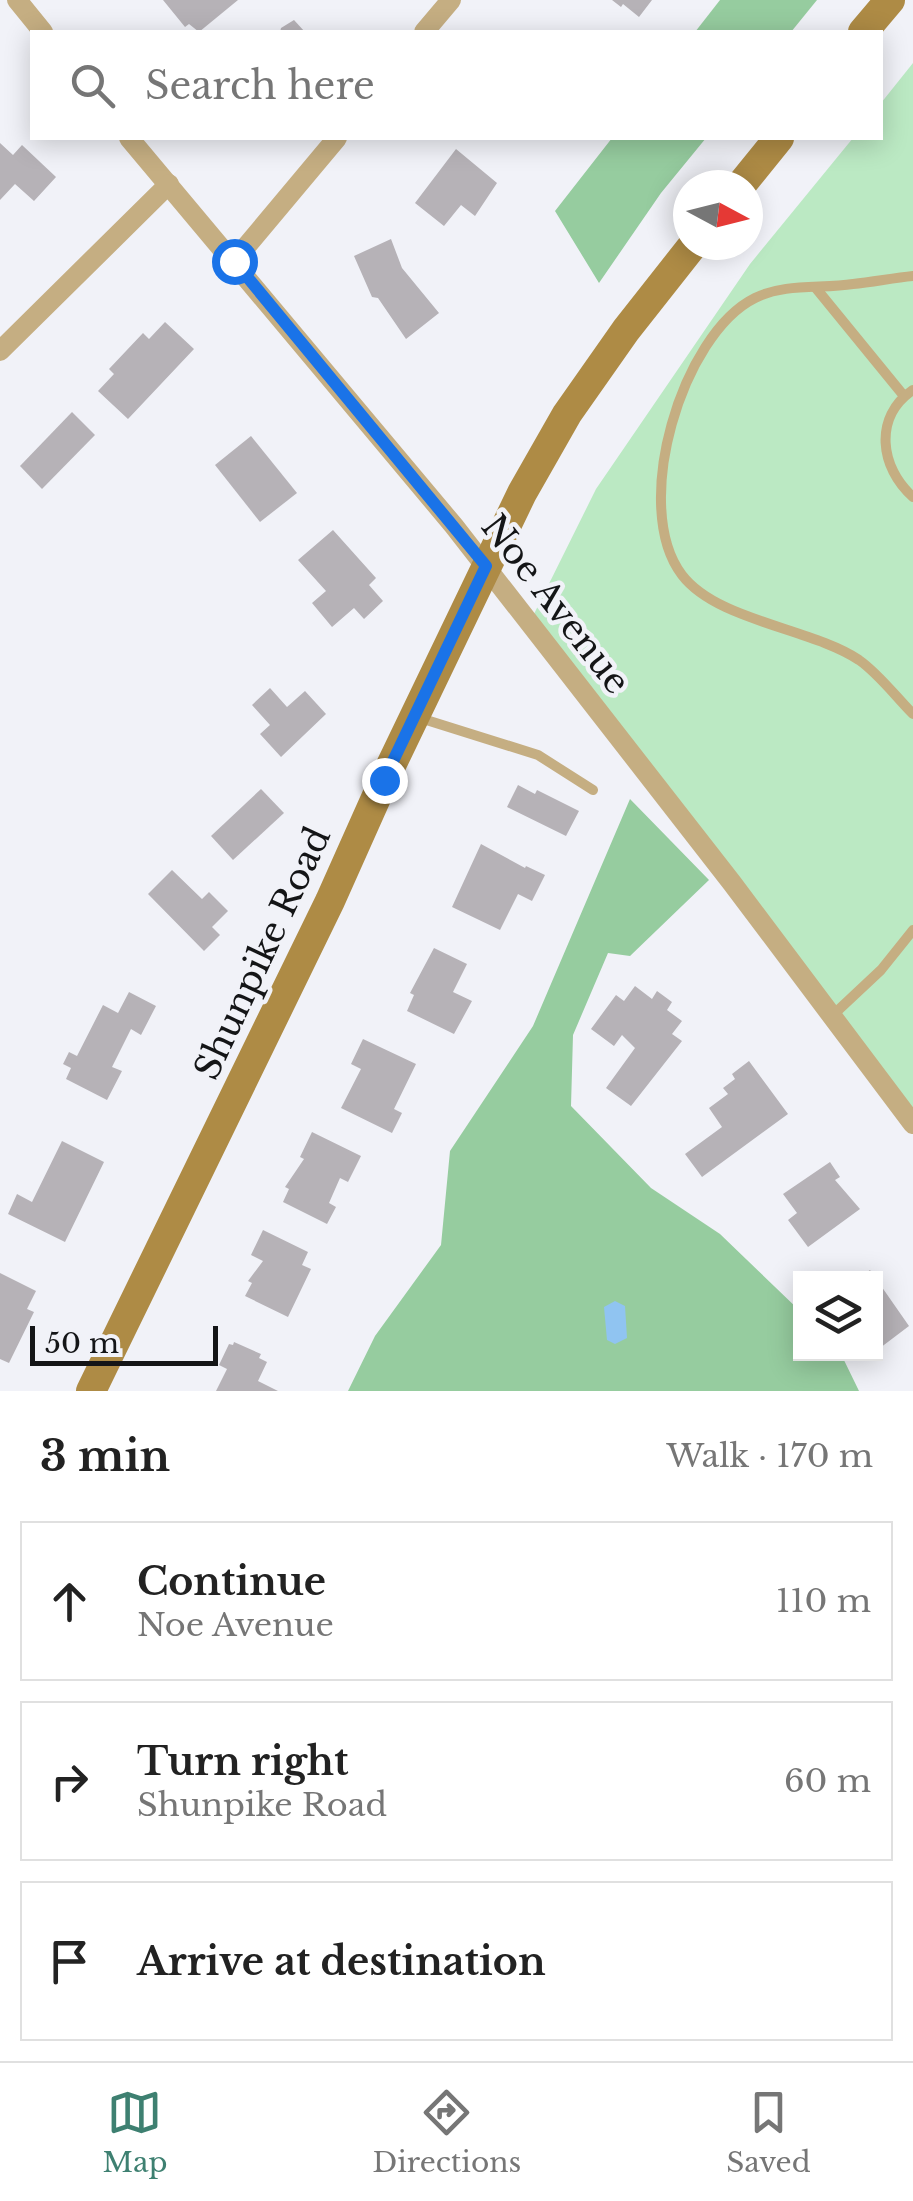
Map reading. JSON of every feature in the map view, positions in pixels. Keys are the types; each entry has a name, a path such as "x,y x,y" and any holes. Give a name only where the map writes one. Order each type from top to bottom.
{"main road":[{"path":"865,30 890,0"},
{"path":"753,170 776,140"},
{"name":"Shunpike Road","path":"92,1391 330,901 522,493 567,414 681,260"}],"street":[{"path":"17,0 41,30"},
{"path":"426,30 451,0"},
{"name":"Noe Avenue","path":"132,140 486,566 732,882 913,1124"},
{"path":"234,261 335,140"},
{"path":"0,351 169,184"}],"lane":[{"path":"913,276 781,289 754,298 732,314 700,356 664,448 660,520 669,550 683,576 710,599 824,642 861,661 913,714"},
{"path":"815,287 909,393 890,416 884,439 887,463 898,484 913,497"},
{"path":"414,716 538,755 593,790"},
{"path":"831,1016 881,970 913,930"}],"green space":[{"path":"720,0 817,0 793,30 697,30"},
{"path":"913,63 913,1118 530,622 596,489 750,264 763,260 763,248 851,140 883,140 883,100"},
{"path":"610,140 704,140 680,170 673,170 673,178 599,283 555,211"},
{"path":"630,799 709,880 630,956 608,953 573,1035 571,1106 651,1188 720,1234 793,1304 793,1361 844,1361 859,1391 348,1391 375,1336 441,1245 450,1151 533,1026"}],"water":[{"path":"615,1301 625,1306 627,1338 615,1344 607,1340 604,1307"}],"building":[{"path":"163,0 238,0 201,30 189,24 185,27"},
{"path":"612,0 652,0 639,17"},
{"path":"294,20 303,30 280,30"},
{"path":"0,143 13,155 22,145 56,177 34,201 15,184 0,200"},
{"path":"456,149 497,183 475,216 461,205 444,226 415,203"},
{"path":"391,239 402,268 439,313 406,339 378,298 372,297 354,256"},
{"path":"165,322 194,349 128,419 98,391 114,374 109,369 143,333 149,339"},
{"path":"72,412 95,435 42,489 20,466"},
{"path":"251,436 297,493 260,522 215,465"},
{"path":"333,530 376,578 369,585 383,601 364,619 354,608 332,627 312,603 326,591 298,560"},
{"path":"270,688 287,707 305,691 326,714 281,757 260,734 270,725 252,705"},
{"path":"518,785 579,811 566,836 507,807"},
{"path":"261,789 284,813 233,860 211,836"},
{"path":"481,844 545,875 532,901 518,894 500,930 452,907"},
{"path":"172,870 202,899 209,892 228,911 212,927 220,935 204,951 148,894"},
{"path":"434,948 467,964 453,992 472,1001 454,1034 407,1011 414,995 410,993"},
{"path":"635,986 652,999 657,991 672,1002 667,1010 682,1021 672,1034 682,1041 631,1106 606,1088 635,1048 622,1035 614,1046 591,1029 616,995 624,1001"},
{"path":"129,992 156,1006 141,1035 131,1029 112,1067 122,1071 107,1100 66,1079 71,1068 63,1064 69,1052 77,1056 103,1005 118,1013"},
{"path":"363,1039 416,1064 394,1109 402,1113 392,1133 341,1108 361,1069 351,1064"},
{"path":"749,1061 788,1114 702,1177 685,1154 722,1127 709,1108 728,1094 723,1088 735,1079 732,1074"},
{"path":"312,1132 361,1156 348,1182 340,1178 329,1203 336,1207 327,1224 283,1202 289,1189 285,1187 304,1159 300,1157"},
{"path":"62,1141 104,1162 65,1242 8,1214 17,1194 32,1202"},
{"path":"830,1162 840,1177 835,1180 860,1209 808,1247 788,1220 797,1213 783,1194"},
{"path":"263,1230 308,1252 302,1265 311,1269 288,1317 245,1296 252,1283 248,1281 263,1261 251,1255"},
{"path":"0,1273 36,1291 27,1309 34,1312 9,1363 0,1359"},
{"path":"883,1289 909,1326 883,1346"},
{"path":"234,1342 261,1354 259,1358 267,1362 258,1381 278,1391 216,1391 227,1369 219,1365 229,1344"}],"route":[{"path":"234,261 486,566 384,780"}]}
